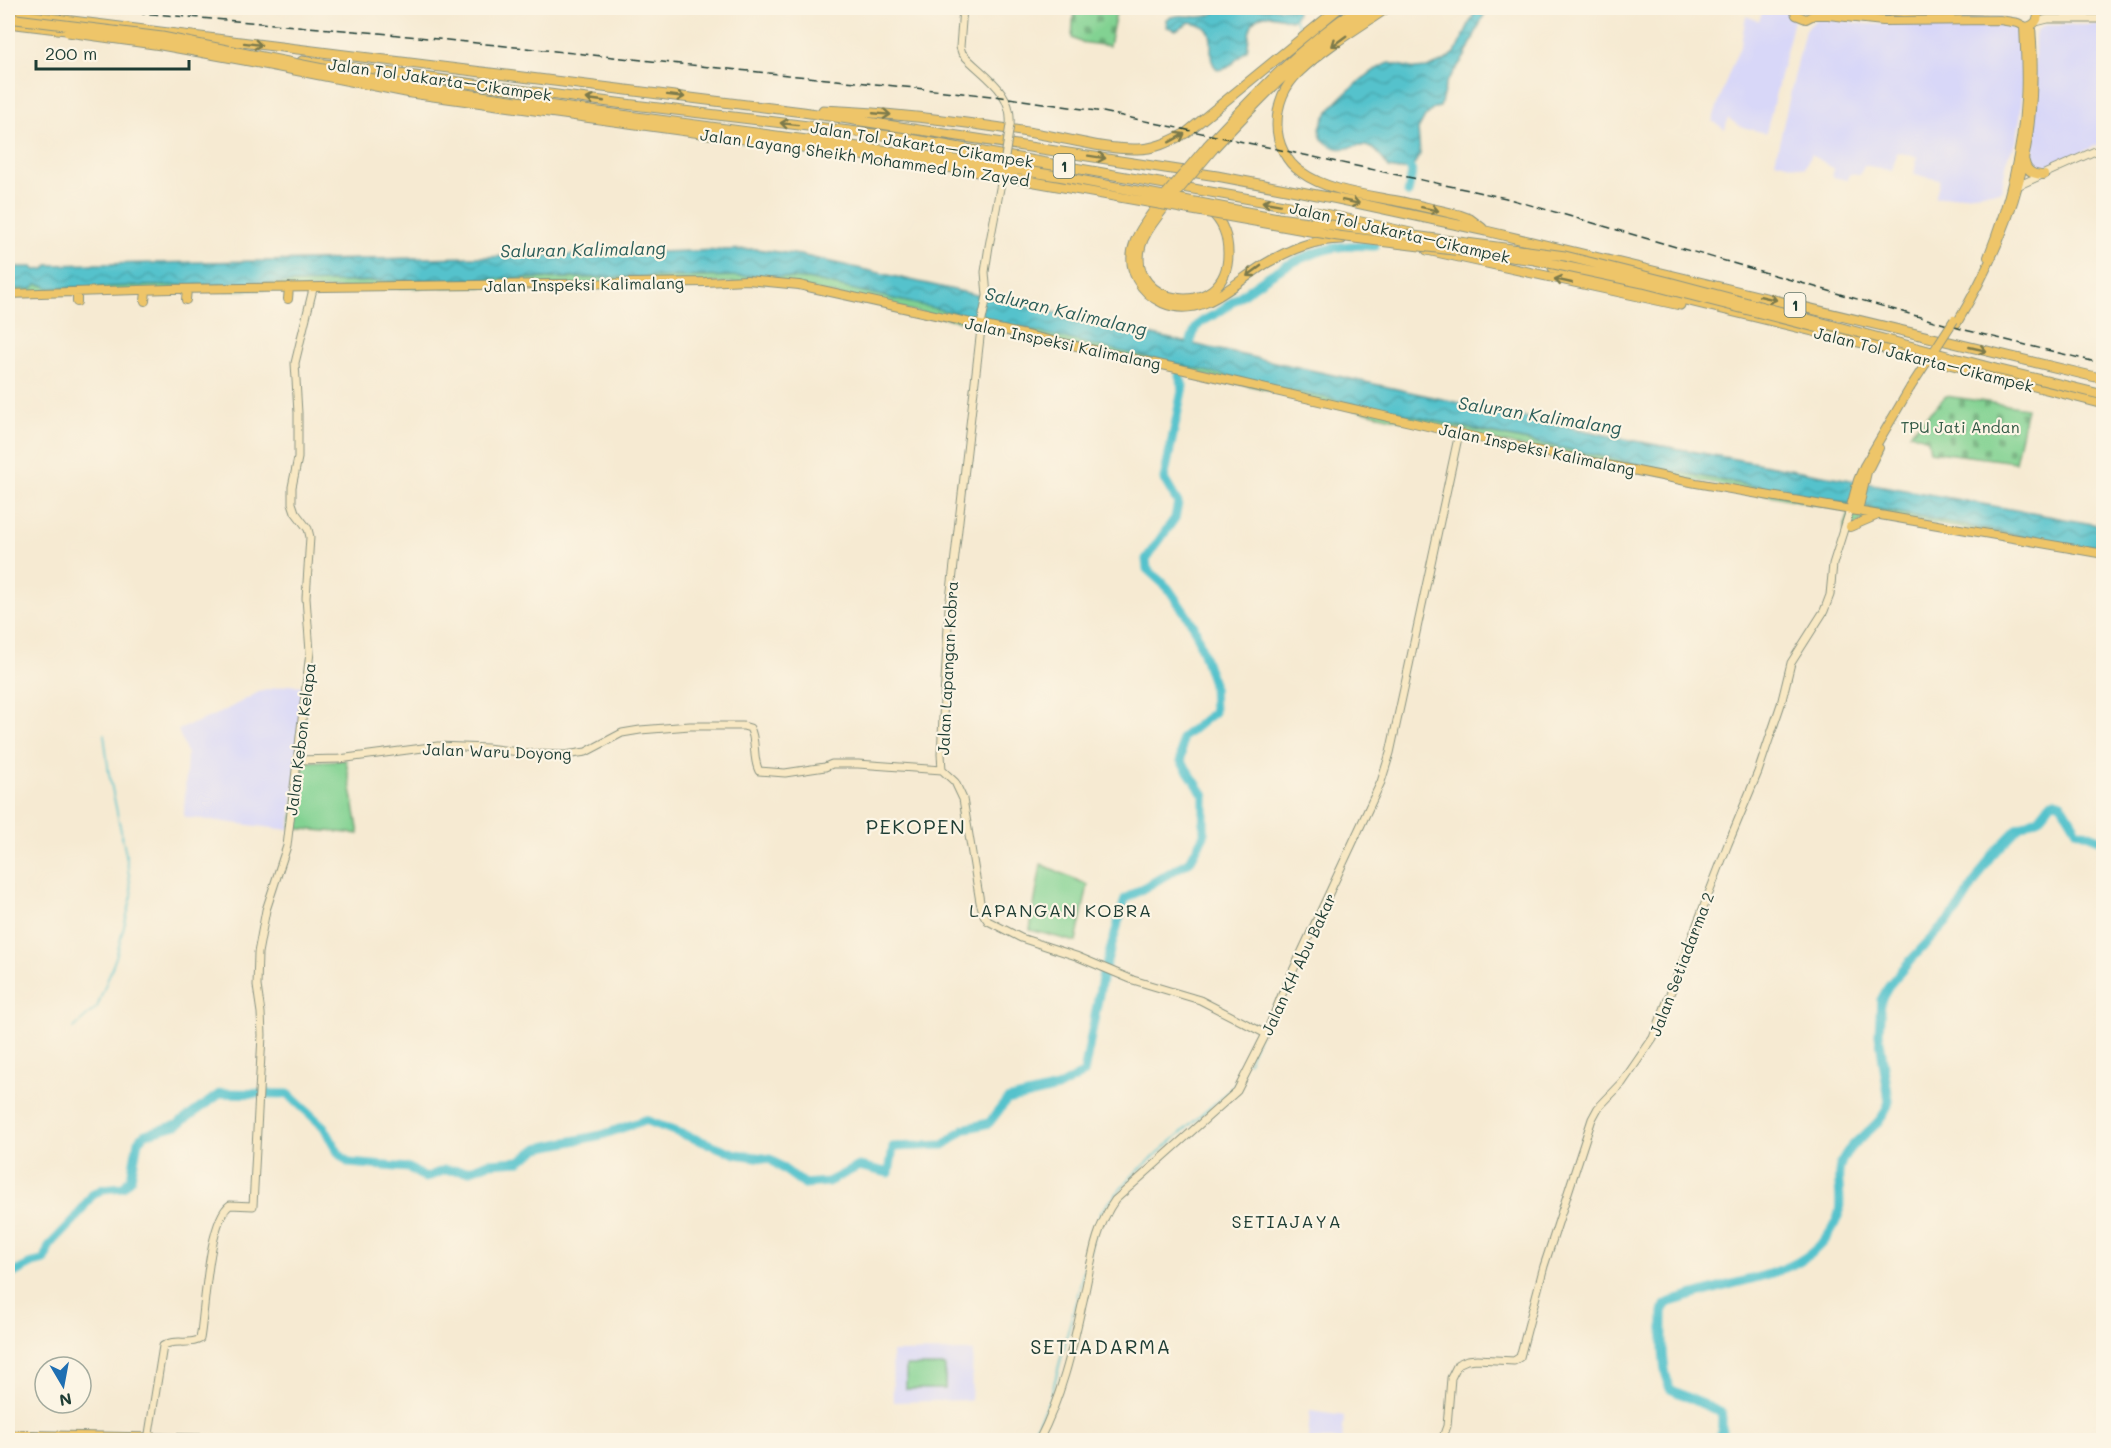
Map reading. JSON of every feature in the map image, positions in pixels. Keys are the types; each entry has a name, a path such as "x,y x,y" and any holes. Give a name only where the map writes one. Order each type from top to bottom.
{"highway":[{"path":"803,112 838,110 949,120 1114,148 1136,150 1150,148 1166,144 1186,133 1339,8"},
{"path":"1358,8 1326,29 1269,80 1135,238 1132,248 1133,268 1143,289 1160,301 1175,307 1193,306 1209,301 1264,264 1299,246 1314,241 1356,239 1397,244 1646,299 1765,320"},
{"path":"1210,147 1324,39 1373,8"},
{"path":"1387,8 1322,54 1298,74 1283,94 1277,113 1277,130 1282,150 1289,161 1300,171 1317,181 1370,196 1459,215 1470,219 1486,231"},
{"name":"Jalan Tol Jakarta–Cikampek","path":"8,12 803,112 1217,176 1486,231 2103,379"},
{"name":"Jalan Layang Sheikh Mohammed bin Zayed","path":"8,18 162,37 414,87 963,161 1318,224 1565,256 2103,395"},
{"name":"Jalan Tol Jakarta–Cikampek","path":"8,24 136,38 617,103 899,137 1284,205 1368,222 2103,402"},
{"name":"Jalan Layang Sheikh Mohammed bin Zayed","path":"8,24 161,45 434,97 972,170 1338,236 1535,260 1663,288 2103,402"},
{"path":"899,137 908,144 1115,182 1201,205 1214,215 1223,228 1228,248 1225,271 1214,288 1206,294 1191,299 1169,297 1156,291 1148,283 1140,264 1142,245 1160,207"},
{"path":"8,1435 248,1440"}],"main road":[{"path":"1792,8 1802,19 1816,11 1828,15 1883,21 1996,20 2027,24"},
{"path":"1844,8 1933,12 2018,8 2016,17 2027,24"},
{"path":"2015,188 2025,102 2027,24 2038,13 2036,8"},
{"path":"1933,12 1933,21"},
{"path":"2015,188 2025,162 2032,93 2027,24"},
{"path":"2025,162 2026,168 2031,172 2044,174"},
{"name":"Jalan Setiadarma 2","path":"1854,509 1861,480 1887,424 1956,322 1987,259 2015,188"},
{"name":"Jalan Inspeksi Kalimalang","path":"8,294 747,280 799,285 981,323 1459,433 1696,483 2103,554"},
{"path":"288,299 289,287"},
{"path":"186,300 187,289"},
{"path":"145,301 146,291"},
{"path":"77,293 77,302"},
{"path":"1847,529 1878,515"}],"street":[{"name":"Jalan Lapangan Kobra","path":"963,8 960,47 962,53 1001,91 1010,109 1010,125 988,252 987,296 981,323 950,599 941,754 942,770 955,782 963,799 980,902 988,921 1021,938 1076,956 1133,980 1200,1000 1266,1034"},
{"path":"2036,8 2048,10 2103,9"},
{"path":"2048,10 2046,15 2048,19"},
{"path":"2027,24 2048,19 2103,20"},
{"path":"2015,188 2103,147"},
{"name":"Jalan Kebon Kelapa","path":"148,1439 163,1346 166,1342 195,1342 200,1339 207,1272 220,1220 226,1208 239,1204 253,1206 262,1035 257,987 258,953 266,910 287,846 309,652 306,598 310,537 308,529 295,512 292,503 292,487 298,458 296,363 313,289"},
{"name":"Jalan KH Abu Bakar","path":"1039,1440 1060,1390 1096,1239 1106,1213 1115,1200 1237,1091 1266,1034 1283,992 1351,850 1386,768 1459,433"},
{"name":"Jalan Setiadarma 2","path":"1442,1440 1447,1426 1451,1378 1458,1364 1467,1360 1514,1361 1520,1358 1544,1266 1592,1119 1598,1108 1622,1083 1653,1038 1719,865 1758,772 1778,714 1791,663 1824,611 1830,595 1833,564 1854,509"},
{"name":"Jalan Waru Doyong","path":"297,760 330,760 438,746 565,755 586,752 622,733 690,726 737,726 752,730 755,762 759,771 785,773 832,764 942,770"}],"shaded area":[{"path":"1764,8 1783,8 1794,20 1766,133 1739,126 1728,118 1725,129 1712,121 1741,44 1746,16 1759,21"},
{"path":"1825,18 1866,24 2009,25 2022,35 2021,112 2016,144 2008,156 2001,191 1935,198 1940,180 1914,174 1917,157 1897,152 1892,171 1864,165 1860,175 1849,174 1848,180 1832,177 1834,169 1811,154 1805,168 1775,161 1805,30 1817,19"},
{"path":"2046,25 2103,25 2103,142 2042,171 2031,167 2028,162 2035,98 2035,35 2037,30"},
{"path":"288,685 306,686 289,830 184,817 187,754 178,730 222,712 259,692"},
{"path":"973,1351 971,1400 893,1402 892,1352"},
{"path":"1310,1411 1344,1416 1342,1440 1308,1440"}],"green space":[{"path":"1074,8 1117,8 1109,46 1080,42 1072,38"},
{"path":"763,276 808,279 1461,427 1852,506 1850,510 1859,507 2103,551 1878,515 1844,530 1850,511 1470,436 1460,429 1445,430 996,328 982,320 965,322 775,282 8,294 8,289 31,289 36,284 47,288"},
{"name":"TPU Jati Andan","path":"1946,396 2027,408 2015,462 1930,451 1928,439 1910,433"},
{"path":"346,760 359,834 292,828 300,762"},
{"name":"LAPANGAN KOBRA","path":"1041,864 1088,885 1076,942 1030,930"},
{"path":"906,1366 945,1366 945,1389 906,1389"}],"water":[{"path":"1220,8 1296,8 1297,12 1291,20 1267,15 1257,18 1250,30 1247,50 1227,68 1218,70 1211,57 1211,42 1207,30 1201,25 1190,22 1176,30 1167,27 1166,19 1173,16 1207,16"},
{"path":"1477,8 1487,8 1465,56 1446,83 1440,107 1434,108 1425,117 1418,130 1420,154 1412,168 1399,170 1389,168 1372,148 1363,146 1335,148 1322,139 1320,127 1325,117 1341,98 1372,72 1390,63 1415,69 1427,68 1444,61 1455,53"},
{"path":"756,249 800,255 1619,438 2103,526 2103,551 1642,465 1275,387 808,279 763,276 529,278 47,288 37,284 31,289 8,289 8,267 32,267 35,270 45,269 48,265 527,256"}],"waterway":[{"path":"1294,18 1302,30"},
{"path":"1408,193 1412,172 1410,168"},
{"path":"1191,341 1199,324 1297,260 1331,249 1375,246"},
{"path":"1106,965 1125,899 1190,861 1204,835 1204,795 1181,761 1182,738 1214,712 1213,683 1194,626 1168,588 1147,569 1146,559 1175,518 1178,503 1164,479 1183,386 1179,375"},
{"path":"74,1028 97,1007 116,957 132,896 109,774 104,734"},
{"path":"1718,1440 1722,1430 1722,1413 1670,1389 1663,1351 1665,1305 1795,1264 1820,1245 1830,1232 1840,1209 1839,1174 1842,1161 1853,1145 1881,1119 1889,1101 1879,1034 1881,1000 1890,984 1957,911 1991,856 2019,827 2039,818 2055,801 2061,803 2077,830 2104,841"},
{"path":"8,1276 33,1263 45,1260 49,1246 75,1219 92,1195 103,1189 123,1187 131,1178 138,1141 145,1134 177,1125 221,1093 288,1094 324,1127 339,1154 349,1163 409,1168 425,1178 445,1170 468,1171 489,1163 520,1161 538,1148 602,1135 645,1120 736,1154 770,1159 804,1184 828,1182 859,1166 889,1173 893,1147 944,1145 964,1129 989,1123 1007,1100 1057,1088 1084,1073 1103,973"},
{"path":"1248,1062 1259,1035"},
{"path":"1029,1440 1051,1396 1101,1212 1131,1177 1234,1086 1239,1079"}],"railway":[{"path":"82,8 379,33 1002,97 1103,112 1506,198 1965,330 2104,364"}],"district":[{"name":"PEKOPEN","path":"916,826"},
{"name":"LAPANGAN KOBRA","path":"1061,910"},
{"name":"SETIAJAYA","path":"1287,1221"},
{"name":"SETIADARMA","path":"1101,1346"}],"water label":[{"name":"Saluran Kalimalang","path":"583,249"},
{"name":"Saluran Kalimalang","path":"1066,311"},
{"name":"Saluran Kalimalang","path":"1540,415"}]}
